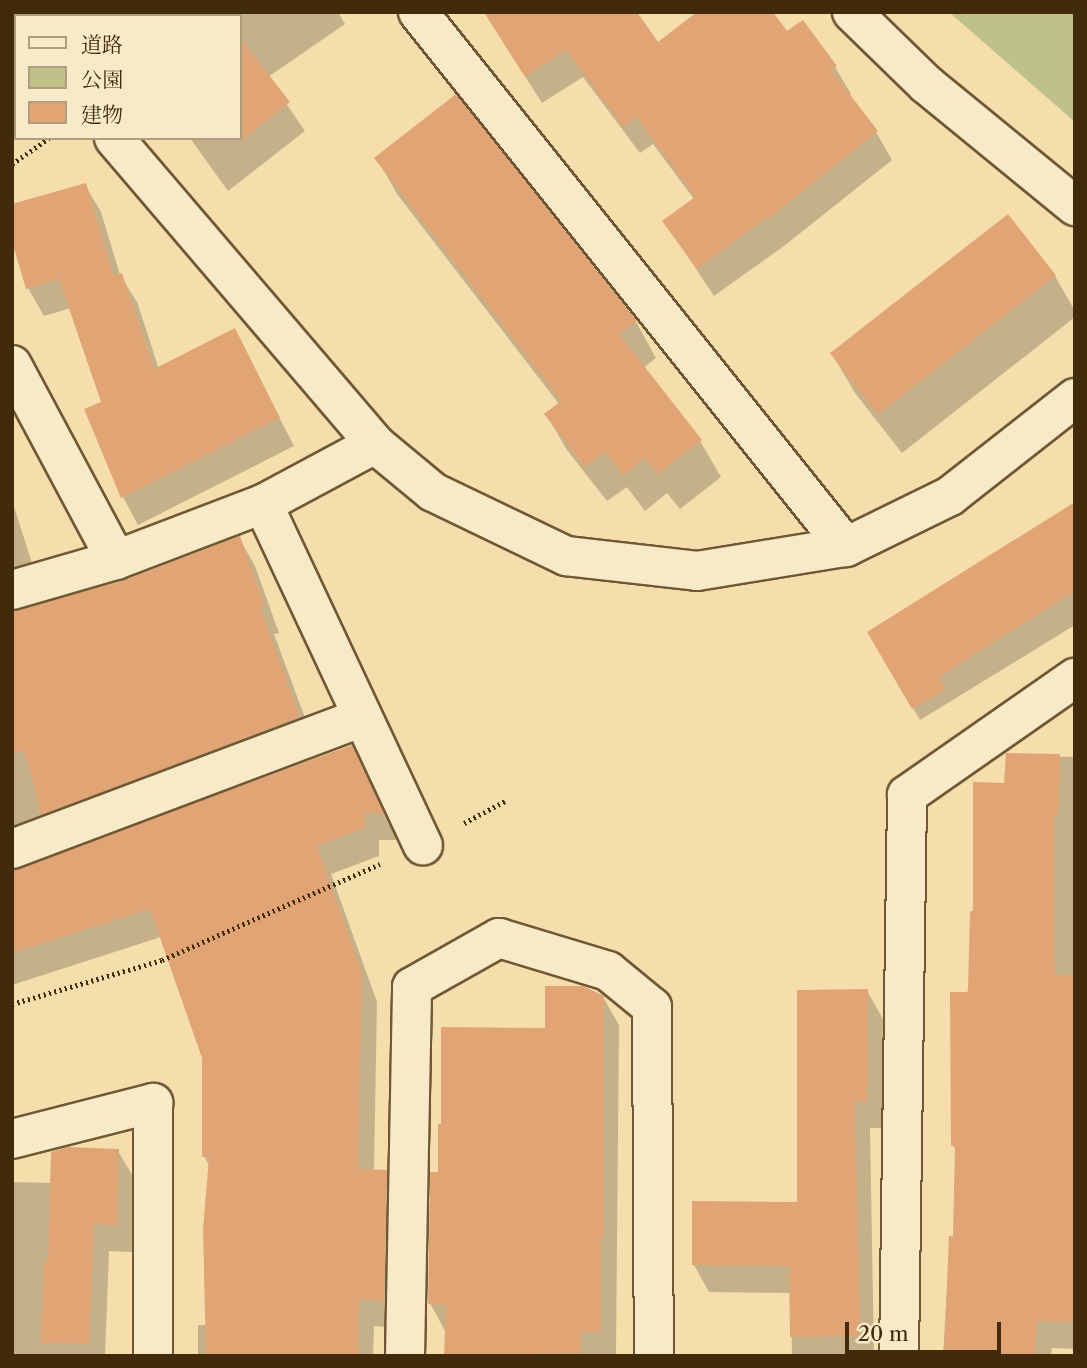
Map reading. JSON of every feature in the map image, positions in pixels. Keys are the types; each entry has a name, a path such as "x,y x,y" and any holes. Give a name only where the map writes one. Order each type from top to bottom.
{"street":[{"path":"418,12 846,547"},
{"path":"852,12 926,84 1075,206"},
{"path":"116,140 375,444 433,492 566,556 697,571 846,547 950,496 1075,398"},
{"path":"12,365 116,560"},
{"path":"12,590 116,560 263,504 375,444"},
{"path":"263,504 361,718 423,845"},
{"path":"899,1356 907,795 1075,678"},
{"path":"12,849 361,718"},
{"path":"405,1356 412,987 499,938 608,971 652,1007 654,1356"},
{"path":"12,1139 153,1102 153,1356"}],"path":[{"path":"12,164 46,140"},
{"path":"12,1004 162,960 423,845 507,800"}],"green space":[{"path":"949,12 1075,12 1075,122"}],"building":[{"path":"484,12 637,12 658,42 697,12 773,12 787,31 803,20 837,66 831,70 878,131 767,220 766,218 697,269 662,221 695,197 636,117 623,127 566,50 525,77"},
{"path":"242,41 290,102 240,142 242,140"},
{"path":"456,94 637,321 619,334 702,440 658,474 645,458 623,476 605,452 585,467 544,414 561,401 374,158"},
{"path":"86,183 113,275 122,273 154,369 235,328 280,418 121,498 84,409 101,402 59,279 26,289 12,242 12,204"},
{"path":"1008,214 1056,275 878,415 830,353"},
{"path":"1075,502 1075,591 939,677 946,689 912,709 867,632"},
{"path":"240,536 264,605 260,607 300,717 42,815 24,750 12,753 12,611 122,581"},
{"path":"352,745 384,813 365,813 364,828 317,846 362,973 358,1169 387,1170 384,1301 359,1299 358,1356 206,1356 203,1229 209,1157 202,1157 202,1058 150,909 12,953 12,870"},
{"path":"1006,753 1060,754 1058,817 1054,817 1055,975 1075,975 1075,1322 1037,1321 1035,1356 944,1356 949,1236 953,1236 955,1146 951,1146 950,992 968,992 970,911 973,911 973,782 1004,783"},
{"path":"545,986 583,986 604,996 604,1236 601,1236 601,1332 581,1332 580,1353 444,1356 446,1305 428,1304 430,1172 438,1172 438,1124 441,1124 441,1027 545,1028"},
{"path":"868,989 867,1102 855,1101 860,1336 790,1337 789,1266 692,1265 692,1201 797,1202 797,990"},
{"path":"68,1147 119,1149 117,1225 94,1224 89,1344 41,1343 44,1261 48,1261 51,1152"}]}
